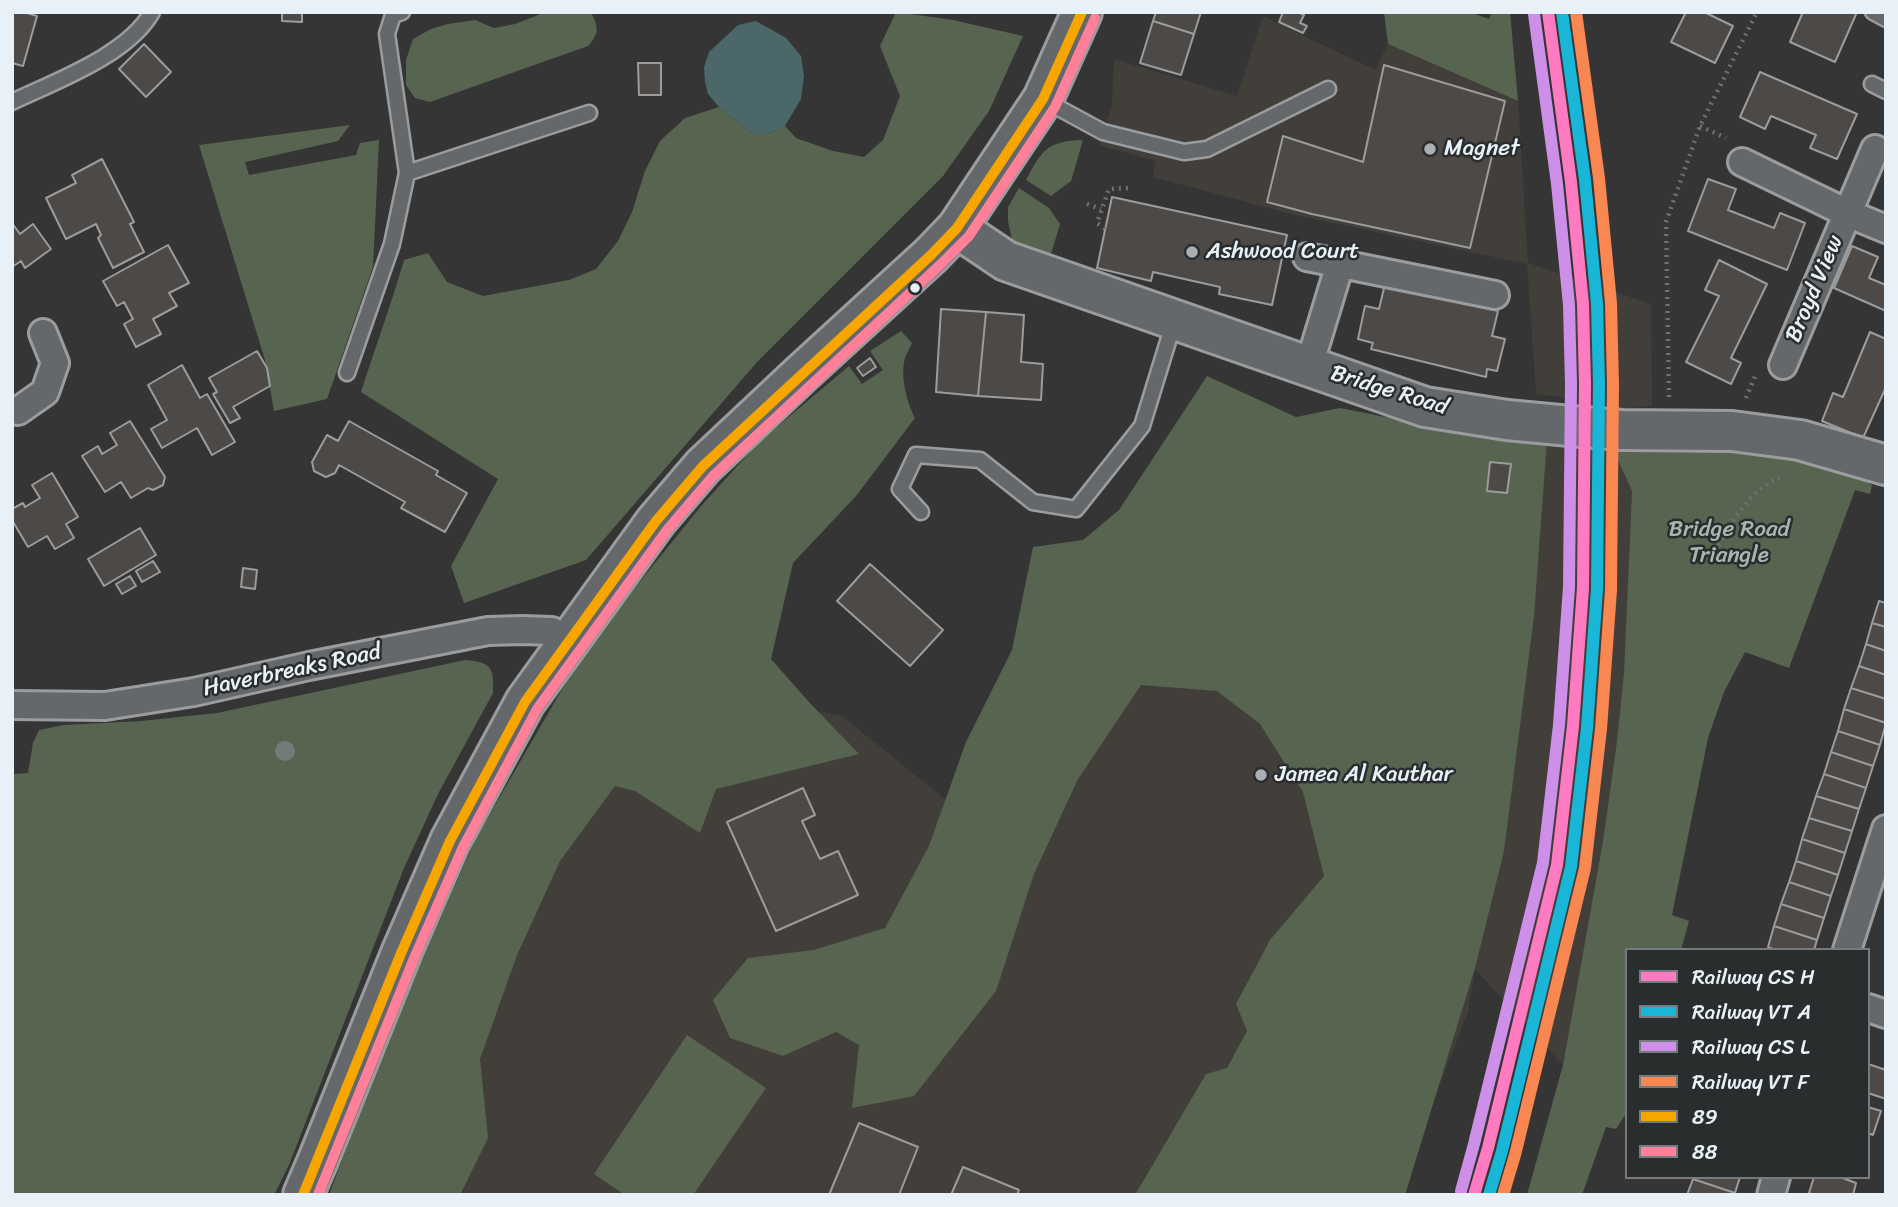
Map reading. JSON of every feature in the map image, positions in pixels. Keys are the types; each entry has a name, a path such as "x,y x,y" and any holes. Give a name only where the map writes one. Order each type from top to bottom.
{"main road":[{"path":"303,1195 402,951 450,841 525,702 656,521 703,466 932,256 957,228 1043,99 1078,13"},
{"name":"Bridge Road","path":"957,228 1006,261 1425,407 1507,420 1570,426 1622,430 1732,431 1800,440 1886,465"}],"street":[{"name":"Broyd View","path":"1783,365 1875,149"},
{"name":"Broyd View","path":"1742,162 1886,229"},
{"path":"1307,257 1495,295"},
{"path":"1309,366 1340,264"},
{"path":"12,410 18,411 45,392 55,363 43,333"},
{"name":"Haverbreaks Road","path":"12,705 105,706 194,692 488,631 552,631 568,641"},
{"path":"1848,948 1886,829"}],"lane":[{"path":"12,102 90,65 137,33 152,12"},
{"path":"347,373 391,244 407,173 387,34 393,15 402,12"},
{"path":"1873,12 1886,19"},
{"path":"1872,84 1886,90"},
{"path":"1043,99 1103,132 1184,152 1207,149 1328,89"},
{"path":"407,173 589,113"},
{"path":"921,512 900,489 916,455 980,460 1033,502 1076,509 1142,426 1175,321"}],"path":[{"path":"1670,430 1666,222 1700,126 1757,12"},
{"path":"1105,229 1097,223 1109,189 1130,188"},
{"path":"1087,204 1101,209"},
{"path":"1732,431 1760,366 1783,365"},
{"path":"1711,556 1745,504 1773,479 1792,474"}],"shaded area":[{"name":"Jamea Al Kauthar","path":"1263,16 1375,70 1388,44 1518,101 1528,263 1651,304 1652,406 1625,410 1617,417 1617,458 1632,491 1624,672 1603,841 1563,1065 1475,969 1468,1012 1397,1195 329,1195 476,838 561,691 818,711 842,716 982,829 1315,517 1340,408 1476,435 1572,442 1572,403 1569,398 1536,394 1527,264 1291,214 1153,177 1155,161 1099,145 1112,105 1114,59 1237,96"}],"green space":[{"path":"546,12 591,12 596,26 595,37 588,46 430,102 415,98 406,85 406,60 413,39 431,29 475,20 494,28 515,24"},
{"path":"896,12 953,20 1023,36 989,111 943,176 758,361 586,560 464,603 451,566 498,479 361,392 404,260 428,253 447,282 483,296 569,280 596,269 618,241 632,212 645,171 660,141 685,118 719,107 753,134 767,134 785,126 796,138 833,151 864,157 883,140 900,96 880,46"},
{"path":"1384,12 1469,12 1489,19 1492,12 1510,12 1518,101 1388,44"},
{"path":"350,125 338,141 245,162 249,175 356,155 360,143 379,140 373,267 327,399 274,411 265,360 199,145"},
{"path":"1083,140 1071,181 1051,196 1026,180 1047,149 1061,142"},
{"path":"1019,188 1049,208 1060,224 1047,267 1026,258 1012,240 1008,207"},
{"path":"901,331 912,343 905,358 903,373 907,397 915,418 856,496 793,563 771,659 859,754 716,789 700,833 635,791 615,786 560,861 517,955 480,1059 488,1138 460,1195 329,1195 392,1027 476,838 561,691 607,622 702,505 759,442 849,366 862,384 883,370 870,351"},
{"path":"1207,376 1296,417 1340,408 1476,435 1547,440 1534,616 1504,851 1475,968 1405,1195 1135,1195 1206,1074 1227,1068 1247,1031 1236,1004 1270,940 1324,876 1303,792 1260,724 1217,691 1141,685 1078,779 1034,874 996,991 914,1096 852,1108 859,1045 836,1032 783,1056 730,1038 713,1000 748,958 814,950 885,928 929,846 966,742 1012,650 1033,547 1083,540 1119,510"},
{"name":"Bridge Road Triangle","path":"1617,446 1774,446 1852,474 1872,485 1870,494 1855,490 1789,668 1745,652 1724,692 1708,738 1672,915 1689,921 1682,948 1625,948 1625,1115 1616,1129 1606,1127 1582,1195 1527,1195 1563,1065 1603,841 1617,741 1624,672 1632,491 1617,458"},
{"path":"465,660 481,662 490,668 493,693 438,794 404,868 289,1165 274,1195 12,1195 12,774 28,773 33,743 39,730 64,725 217,713"},
{"path":"687,1035 766,1088 693,1195 625,1195 594,1174"}],"water":[{"path":"756,21 786,38 801,56 804,76 801,99 785,126 767,134 753,134 719,107 708,94 705,82 704,67 709,52 738,25"}],"building":[{"path":"12,12 37,16 23,66 12,63"},
{"path":"282,12 302,12 302,22 282,21"},
{"path":"1156,12 1201,12 1194,34 1153,21"},
{"path":"1283,12 1298,12 1304,15 1300,23 1307,26 1303,33 1279,22"},
{"path":"1686,12 1704,12 1733,26 1715,63 1671,42"},
{"path":"1803,12 1857,12 1835,62 1790,42"},
{"path":"1153,21 1194,34 1181,75 1140,63"},
{"path":"144,44 171,72 146,97 119,69"},
{"path":"638,63 661,63 661,95 639,95"},
{"name":"Magnet","path":"1384,65 1505,101 1470,248 1267,202 1283,136 1363,162"},
{"path":"1760,72 1857,114 1837,159 1810,148 1816,135 1771,116 1765,129 1740,117"},
{"path":"102,159 134,222 130,224 144,252 113,268 98,238 101,235 96,224 66,239 46,198 76,183 72,175"},
{"path":"1708,179 1736,189 1728,210 1774,228 1780,213 1805,223 1787,270 1688,231"},
{"name":"Ashwood Court","path":"1112,197 1287,235 1272,305 1219,294 1220,287 1153,272 1151,281 1097,268"},
{"path":"12,223 20,234 33,224 51,249 25,268 21,261 12,267"},
{"path":"168,245 189,283 169,293 177,306 153,319 161,334 136,347 124,324 133,319 124,302 117,306 103,281"},
{"path":"1852,246 1878,257 1869,278 1886,285 1886,311 1834,288"},
{"path":"1719,260 1767,284 1731,358 1741,363 1731,384 1686,362 1719,296 1705,290"},
{"name":"Ashwood Court","path":"1385,284 1498,311 1492,336 1505,339 1497,371 1487,369 1486,377 1371,349 1373,343 1358,339 1365,306 1379,309"},
{"path":"941,309 986,312 978,396 936,392"},
{"path":"986,312 1024,315 1021,362 1043,364 1041,400 978,396"},
{"path":"1870,332 1886,339 1886,387 1863,438 1822,421 1833,393 1843,397"},
{"path":"257,351 267,368 270,386 233,407 240,418 230,423 213,394 217,392 209,378"},
{"path":"870,358 876,367 863,376 857,368"},
{"path":"182,365 200,398 207,394 235,442 212,455 197,428 162,448 151,429 167,420 148,385"},
{"path":"130,421 165,477 163,485 153,490 148,488 131,498 121,482 105,492 82,456 98,446 102,454 117,445 110,433"},
{"path":"349,421 438,471 436,475 467,493 445,532 401,508 405,502 339,465 335,473 326,477 314,471 312,462 327,435 338,441"},
{"path":"1490,462 1511,464 1507,493 1487,491"},
{"path":"52,473 78,517 66,524 74,538 55,549 47,536 28,547 12,520 12,509 23,503 25,507 40,498 32,485"},
{"path":"140,528 156,555 104,586 88,559"},
{"path":"153,561 160,572 142,582 136,571"},
{"path":"870,564 943,630 910,666 837,601"},
{"path":"243,568 257,570 255,589 241,587"},
{"path":"130,576 136,586 122,594 116,584"},
{"path":"1879,601 1886,603 1886,627 1872,623"},
{"path":"1872,623 1886,627 1886,651 1866,644"},
{"path":"1866,644 1886,651 1886,675 1859,666"},
{"path":"1859,666 1886,675 1886,699 1851,688"},
{"path":"1851,688 1886,699 1886,723 1844,709"},
{"path":"1844,709 1886,723 1880,745 1838,731"},
{"path":"1838,731 1880,745 1873,766 1831,752"},
{"path":"1831,752 1873,766 1866,788 1824,774"},
{"path":"1824,774 1866,788 1859,809 1816,796"},
{"path":"803,788 815,815 802,821 820,859 838,851 858,895 776,931 727,822"},
{"path":"1816,796 1859,809 1852,831 1809,818"},
{"path":"1809,818 1852,831 1845,853 1802,839"},
{"path":"1802,839 1845,853 1838,875 1796,861"},
{"path":"1796,861 1838,875 1831,896 1789,882"},
{"path":"1789,882 1831,896 1824,918 1781,904"},
{"path":"1781,904 1824,918 1817,940 1774,926"},
{"path":"1774,926 1817,940 1815,948 1768,947"},
{"path":"1870,1065 1886,1070 1886,1099 1870,1094"},
{"path":"1870,1108 1881,1111 1873,1135 1870,1134"},
{"path":"859,1123 918,1147 899,1195 829,1195"},
{"path":"963,1167 1019,1190 1017,1195 951,1195"},
{"path":"1693,1179 1739,1179 1735,1193"},
{"path":"1693,1179 1735,1193 1735,1195 1687,1195"},
{"path":"1813,1179 1845,1179 1856,1183 1853,1195 1809,1193"}],"transit line":[{"name":"89","path":"303,1195 402,951 450,841 525,702 656,521 703,466 957,228 1043,99 1082,12"},
{"path":"1474,1195 1488,1148 1557,865 1573,726 1583,588 1583,304 1571,182 1548,12"},
{"path":"1489,1195 1571,867 1587,728 1597,589 1597,304 1585,180 1562,12"},
{"path":"1503,1195 1585,868 1601,729 1611,590 1611,303 1599,178 1576,12"},
{"path":"1461,1191 1543,863 1559,725 1569,587 1569,305 1557,184 1534,14"},
{"name":"88","path":"318,1195 415,956 463,847 537,709 667,530 713,476 969,236 1055,107 1095,18"}],"place":[{"name":"Magnet","path":"1430,149"},
{"name":"Ashwood Court","path":"1192,252"},
{"name":"Jamea Al Kauthar","path":"1261,775"}]}
